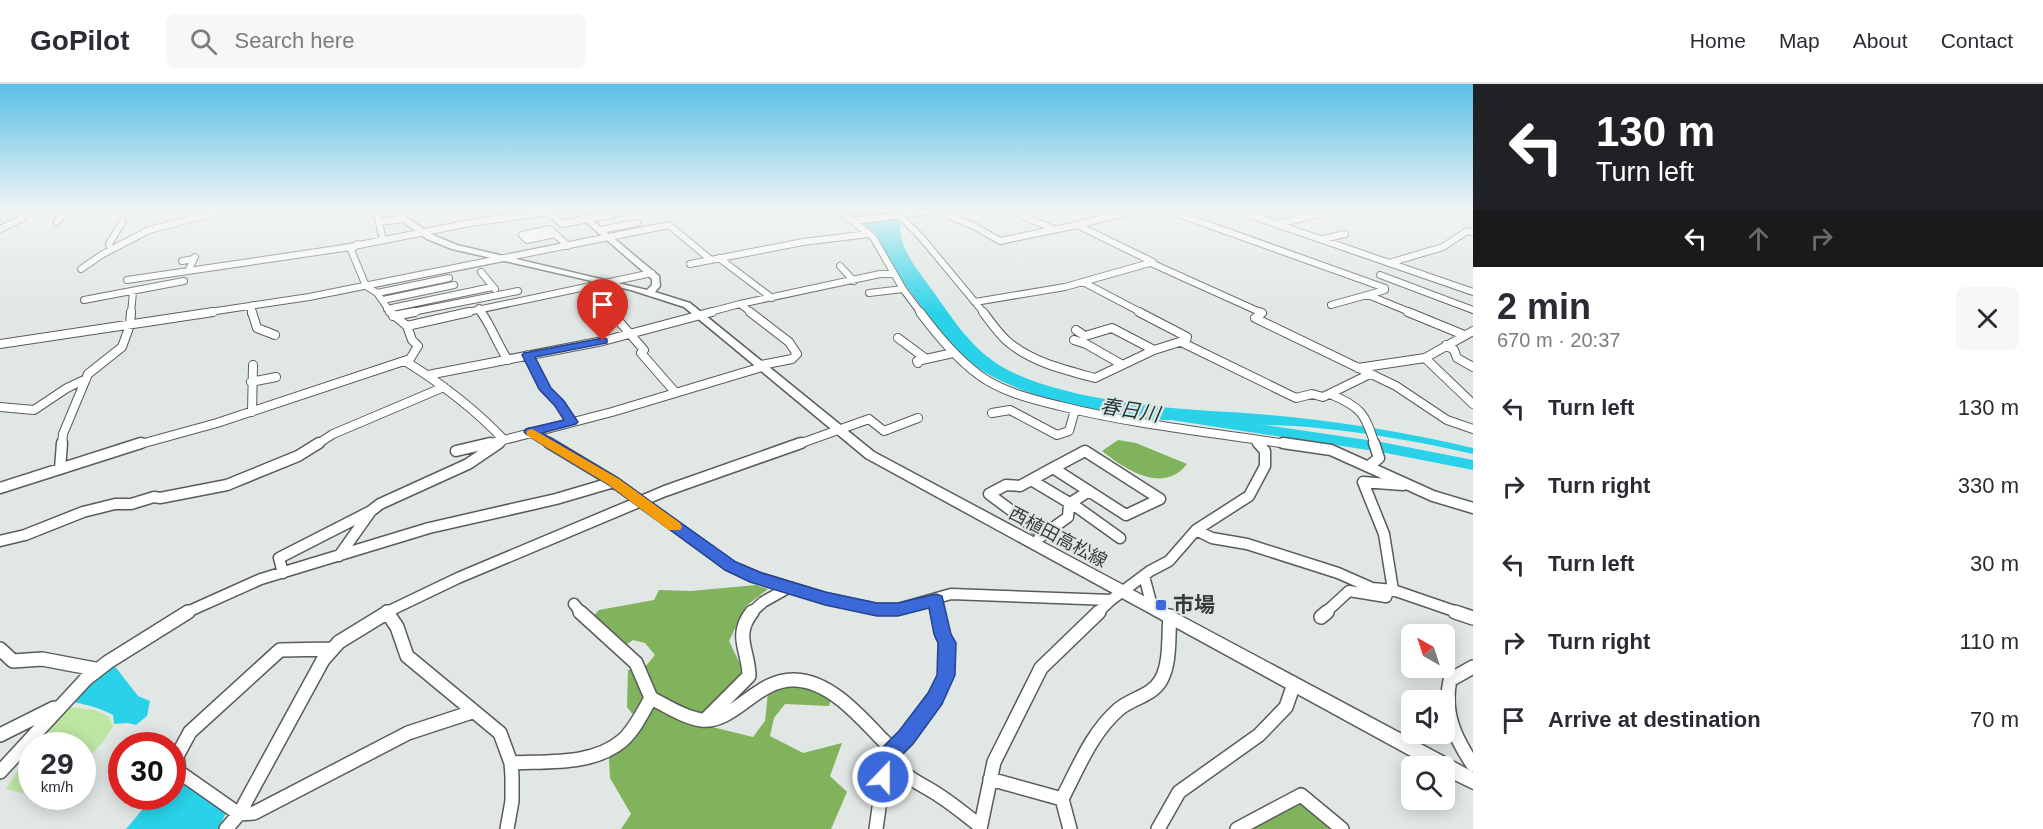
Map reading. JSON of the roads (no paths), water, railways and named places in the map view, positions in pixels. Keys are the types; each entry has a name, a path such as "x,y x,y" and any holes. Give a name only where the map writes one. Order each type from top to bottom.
{"main road":[{"name":"西植田高松線","path":"450,245 677,300 702,316 839,431 891,467 1152,606 1473,782"},
{"path":"617,245 652,273 658,282 650,292"}],"street":[{"path":"110,245 111,250"},
{"path":"81,269 121,245"},
{"path":"168,269 192,263 344,248 355,245"},
{"path":"351,250 356,245"},
{"path":"0,344 366,286 573,245"},
{"path":"696,245 772,298"},
{"path":"690,264 789,245"},
{"path":"878,245 903,289 953,353 979,375 1000,387 1103,417 1331,450 1450,502 1473,508"},
{"path":"927,245 1006,340 1022,352 1044,363 1095,378 1154,350 1181,342 1186,337 1083,282"},
{"path":"1119,245 1262,313 1255,318 1396,387 1447,420 1473,429"},
{"path":"1265,245 1385,288 1368,296 1331,305"},
{"path":"1337,245 1473,292"},
{"path":"1389,263 1446,245"},
{"path":"344,248 351,250"},
{"path":"0,488 252,412 356,378 377,368 405,361 417,351 418,346 412,340 407,326 390,313 380,296 366,286 351,250"},
{"path":"1362,279 1386,270 1381,260"},
{"path":"182,261 192,263"},
{"path":"975,302 1001,300 1083,282 1151,262"},
{"path":"127,280 144,279 192,263"},
{"path":"840,266 854,281"},
{"path":"444,270 459,293"},
{"path":"481,272 500,295"},
{"path":"407,326 479,308 652,273"},
{"path":"428,375 631,334 740,304 893,274"},
{"path":"1380,274 1473,310"},
{"path":"380,296 449,278"},
{"path":"143,289 144,279"},
{"path":"84,300 184,281"},
{"path":"380,296 454,285"},
{"path":"390,313 492,286"},
{"path":"589,286 644,350 642,353 675,392"},
{"path":"869,293 903,289"},
{"path":"390,313 518,291"},
{"path":"60,469 63,434 88,374 122,347 130,325 133,292"},
{"path":"1368,296 1473,340"},
{"path":"456,451 612,412 792,359 797,354 789,342 740,304"},
{"path":"253,305 251,315 257,328 275,335"},
{"path":"479,308 494,330 498,345 508,360"},
{"path":"1076,330 1085,336 1112,328 1154,350"},
{"path":"1358,368 1425,358 1473,330"},
{"path":"898,338 925,358"},
{"path":"1074,340 1086,344 1121,364"},
{"path":"1181,342 1296,398 1312,394 1323,397 1370,374"},
{"path":"1446,345 1454,350 1458,358 1473,367"},
{"path":"918,363 917,361 925,358 953,353"},
{"path":"528,355 546,389 560,404 571,422"},
{"path":"1425,358 1473,404"},
{"path":"405,361 444,385 480,414 504,440"},
{"path":"252,412 251,382 254,365"},
{"path":"251,382 276,377"},
{"path":"0,407 34,410 67,388 86,380"},
{"path":"0,541 26,535 83,512 115,504 131,504 154,497 160,498 227,485 298,456 333,434 444,387"},
{"path":"1330,394 1364,411 1378,458 1369,466"},
{"path":"992,412 1010,410 1057,435 1069,430 1075,410"},
{"path":"226,829 239,814 323,660 331,649 357,629 458,578 638,501 869,419 884,431 918,418"},
{"path":"530,432 614,482 730,566 788,588 877,609 898,609 951,594 1111,600"},
{"path":"283,573 279,558 371,511 402,492 468,464 504,440"},
{"path":"574,604 586,622 636,664 645,678 651,698 686,715 706,720 725,714 777,679 795,679 823,686 835,694 893,751 893,759 903,772 940,795 980,827 994,762 1041,668 1111,600 1169,561 1196,530 1249,496 1265,466 1264,451 1255,440"},
{"path":"1043,534 989,494 1006,485 1020,486 1052,467 1085,452 1160,499 1126,515 1052,467"},
{"path":"1031,480 1103,524 1120,538"},
{"path":"0,772 86,679 108,662 189,611 238,588 429,528 556,499 614,482"},
{"path":"1321,617 1349,591 1386,597 1391,590 1392,571 1378,513 1363,482 1411,486"},
{"path":"1069,504 1089,491"},
{"path":"1032,543 1068,517 1069,504"},
{"path":"339,556 371,511"},
{"path":"1196,530 1212,538 1247,544 1338,573 1372,588 1391,590 1473,618"},
{"path":"1144,576 1152,606"},
{"path":"706,720 749,676 750,666 744,656 741,642 743,629 759,602 788,588"},
{"path":"876,829 886,758 906,738 935,699 946,675 947,643 942,634 936,600"},
{"path":"387,612 397,627 407,656 500,733 511,763 512,801 507,829"},
{"path":"1070,829 1062,799 1097,737 1120,708 1142,698 1160,682 1166,663 1170,616"},
{"path":"0,649 13,661 42,659 95,669"},
{"path":"331,649 280,650 190,732 181,744 176,767 179,772 239,814 254,813 408,733 472,712"},
{"path":"1473,667 1450,680 1445,695 1449,719 1457,743 1473,765"},
{"path":"1158,829 1179,792 1259,735 1286,707 1294,684"},
{"path":"511,763 578,758 603,753 622,740 651,698"},
{"path":"0,735 60,705"},
{"path":"990,779 1062,799"},
{"path":"1237,829 1301,795 1342,829"}],"water":[{"path":"881,245 904,245 919,273 978,349 999,365 1022,377 1049,386 1079,394 1143,405 1260,414 1352,425 1473,448 1473,454 1395,438 1337,430 1208,418 1169,420 1136,417 1081,408 1053,400 1000,380 976,367 955,351 891,266"},
{"path":"113,664 138,696 150,701 147,716 136,725 114,724 113,715 71,702 89,682"},
{"path":"186,783 227,811 218,829 126,829 142,810 186,810"}],"waterway":[{"name":"春日川","path":"1163,415 1381,447 1473,465"}],"place":[{"name":"市場","path":"1161,605"}]}
